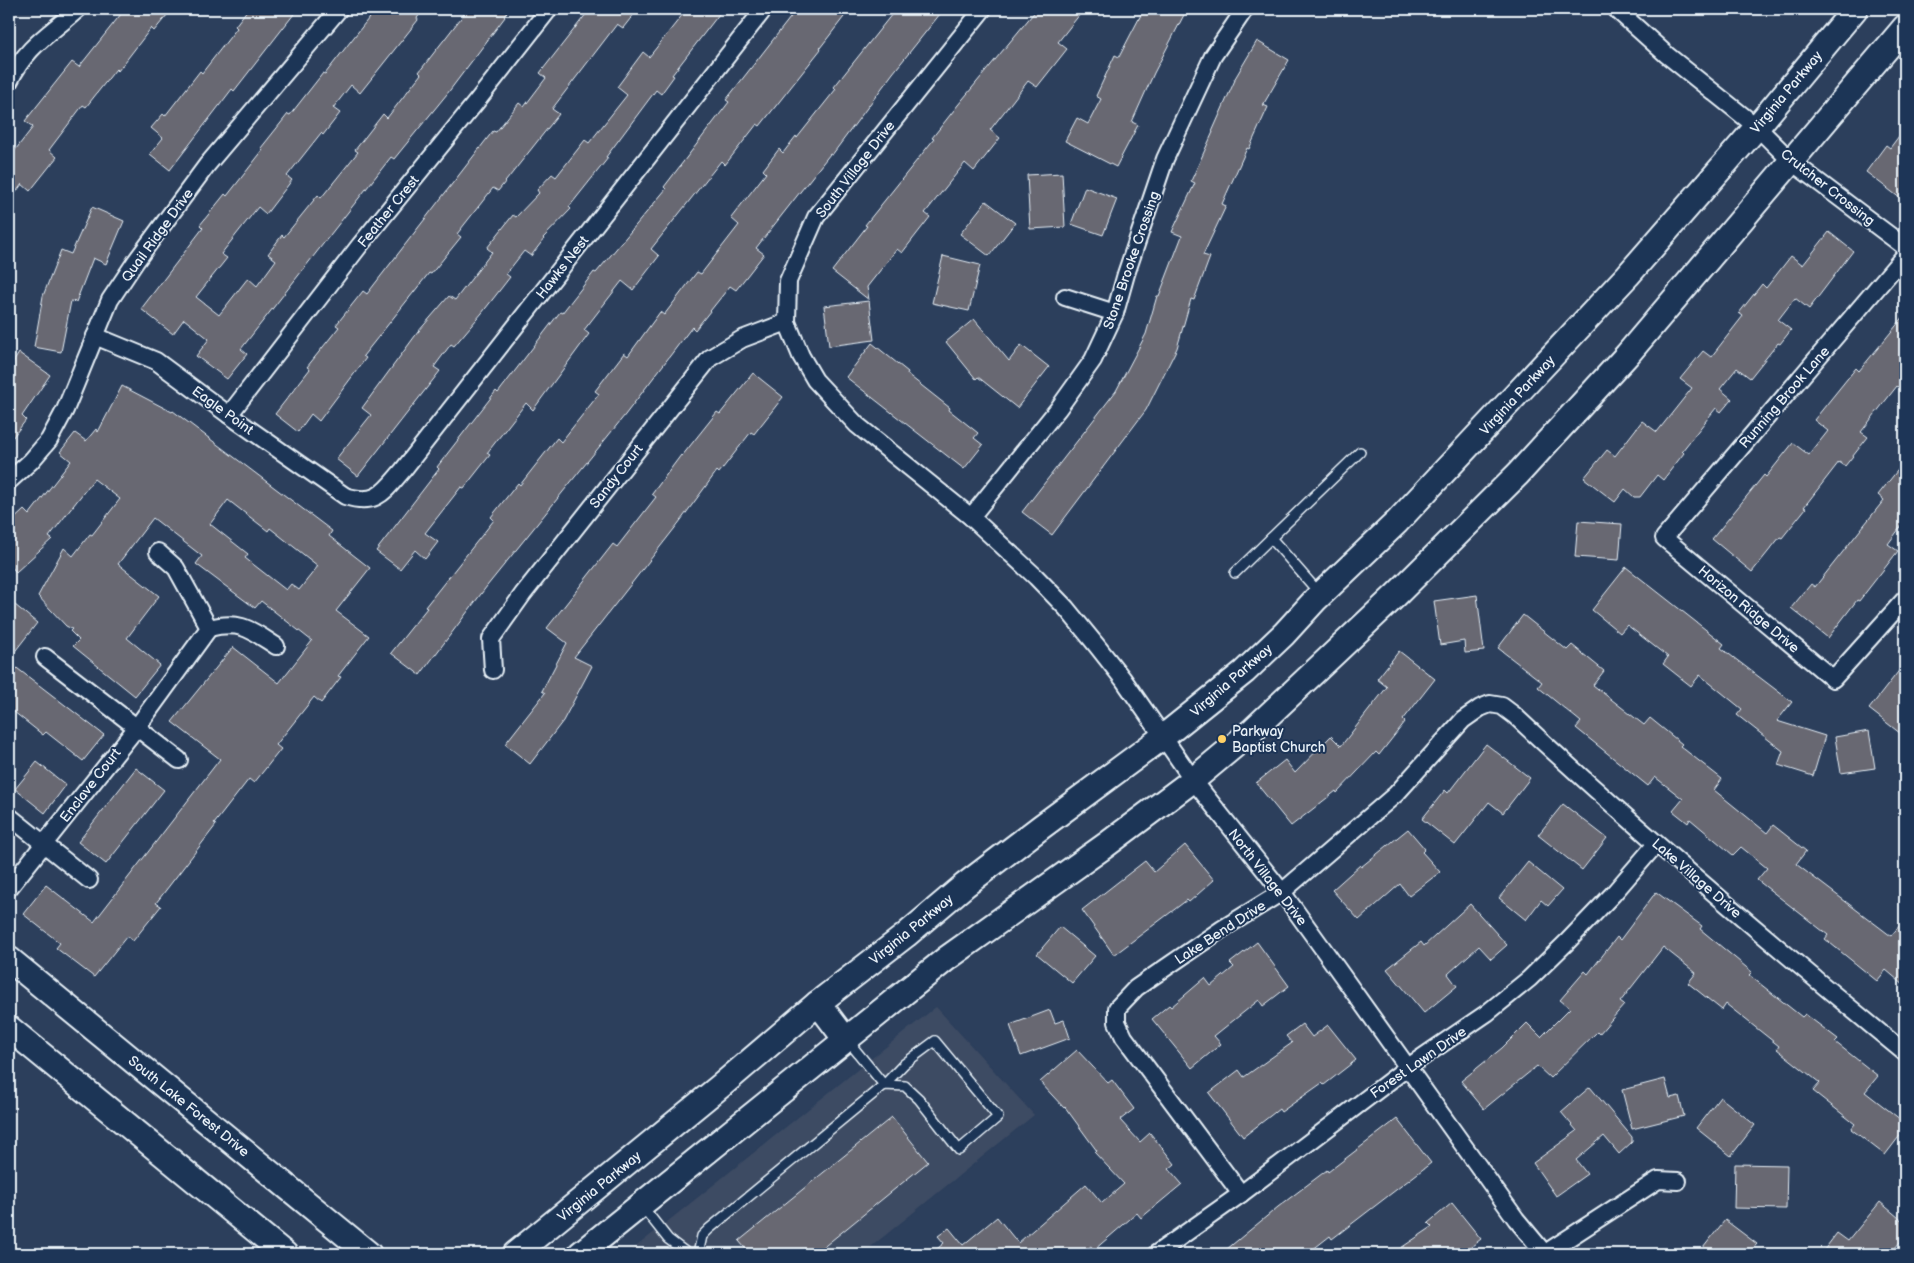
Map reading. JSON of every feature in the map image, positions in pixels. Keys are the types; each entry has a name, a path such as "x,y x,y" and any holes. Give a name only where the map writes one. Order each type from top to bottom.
{"main road":[{"name":"Virginia Parkway","path":"515,1254 723,1084 818,1003 1033,832 1163,737 1244,672 1284,634 1320,595 1397,522 1628,276 1757,127 1855,9"},
{"path":"580,1254 946,959 1106,845 1193,780 1254,730 1518,474 1627,355 1905,27"},
{"name":"South Lake Forest Drive","path":"9,959 369,1254"},
{"path":"818,1003 846,1040"},
{"path":"9,1028 285,1254"}],"street":[{"path":"9,82 28,52 45,35 78,9"},
{"name":"Feather Crest","path":"228,415 360,245 549,9"},
{"name":"Hawks Nest","path":"345,496 360,500 376,497 385,491 764,9"},
{"name":"South Village Drive","path":"971,517 857,425 815,380 801,356 787,322 788,281 816,217 983,9"},
{"name":"Stone Brooke Crossing","path":"971,517 1058,409 1088,367 1115,313 1126,274 1166,159 1213,56 1245,9"},
{"name":"Quail Ridge Drive","path":"9,481 49,440 65,410 110,300 136,261 207,165 335,10"},
{"name":"Crutcher Crossing","path":"1621,11 1667,54 1757,127 1792,162 1905,247"},
{"name":"Running Brook Lane","path":"1664,538 1905,255"},
{"path":"1065,297 1115,313"},
{"name":"Sandy Court","path":"493,670 492,639 517,601 710,358 742,339 787,322"},
{"name":"Eagle Point","path":"95,336 156,361 228,415 345,496"},
{"name":"North Village Drive","path":"971,517 1036,577 1066,608 1123,679 1193,780 1282,892 1494,1187 1545,1254"},
{"name":"Horizon Ridge Drive","path":"1664,538 1834,679 1905,599"},
{"path":"158,552 176,568 209,628 226,624 249,629 276,646"},
{"name":"Enclave Court","path":"9,888 136,727 209,628"},
{"path":"45,657 179,760"},
{"name":"Lake Village Drive","path":"1490,704 1502,706 1514,715 1656,844 1816,981 1905,1053"},
{"name":"Lake Bend Drive","path":"1241,1194 1124,1037 1117,1022 1117,1008 1136,988 1222,929 1282,892 1396,794 1464,720 1480,708 1490,704"},
{"path":"9,816 90,880"},
{"name":"Forest Lawn Drive","path":"1156,1254 1241,1194 1408,1067 1487,1013 1529,979 1613,894 1656,844"},
{"path":"1545,1254 1658,1180 1678,1182"}],"lane":[{"path":"1235,573 1360,452"},
{"path":"1270,538 1320,595"},
{"path":"846,1040 884,1086"},
{"path":"698,1254 702,1236 709,1229 884,1086 904,1064 935,1041 998,1117 959,1150 919,1099 905,1086 884,1086"},
{"path":"641,1206 668,1239 688,1254"}],"shaded area":[{"path":"936,1007 1034,1115 862,1254 627,1254"}],"building":[{"path":"125,9 172,9 154,31 151,28 118,71 116,69 86,107 83,105 49,150 57,157 30,191 22,184 9,202 9,158 33,127 25,121 72,62 79,67"},
{"path":"248,9 287,9 294,14 234,91 232,89 170,170 150,154 163,138 151,128 163,114 165,116 200,71 202,73 237,28 235,26"},
{"path":"376,9 424,9 417,18 418,20 360,93 351,85 333,108 340,113 323,135 321,133 287,176 292,180 266,214 258,207 221,254 227,258 196,297 219,315 248,278 257,286 276,260 268,254 282,235 284,237 318,195 321,198 358,152 355,150 383,114 387,118 421,74 419,72 468,9 509,9 447,94 394,159 391,157 241,349 247,354 227,379 196,356 209,339 184,319 173,334 141,309 203,228 200,225 225,194 227,196 288,114 290,115 323,73 325,74"},
{"path":"590,9 638,9 623,28 617,24 552,109 559,114 498,191 493,188 457,234 461,237 431,274 429,273 363,356 366,358 319,421 311,414 298,432 275,414 310,369 307,367 339,327 336,325 363,291 367,294 493,131 496,132 519,103 524,107 546,78 540,73"},
{"path":"687,9 723,9 672,75 674,76 661,94 656,90 606,157 608,158 569,207 571,209 543,238 531,256 524,251 506,274 510,277 482,313 454,346 451,344 434,367 440,371 358,476 336,459 371,415 362,408 418,332 449,296 455,300 492,252 487,248 513,215 516,217 539,193 537,190 552,174 556,177 585,140 589,143 627,95 617,87 643,52 649,57"},
{"path":"797,9 850,9 760,126 757,124 725,165 721,161 651,249 659,256 633,290 622,281 584,330 589,334 533,410 526,403 487,453 490,455 464,488 461,487 425,533 438,542 425,559 415,550 400,569 376,551 439,469 437,467 496,391 498,393 560,312 562,313 594,272 596,273 666,189 664,187 729,102 726,100"},
{"path":"896,9 944,9 893,73 832,155 830,154 756,248 764,254 736,290 730,286 695,330 692,327 625,415 487,586 420,675 391,653 494,520 491,517 518,483 520,485 557,438 561,442 599,394 595,391 624,353 628,356 660,312 664,315 697,272 701,274 739,225 731,218 766,173 763,170 779,149 783,153 796,136 797,138 836,89 834,87"},
{"path":"1037,9 1084,9 1058,42 1067,49 1037,87 1028,81 990,130 1000,138 974,171 965,163 925,213 930,217 902,253 897,249 867,287 869,300 832,271 867,226 865,225 934,139 932,138"},
{"path":"1144,9 1187,9 1154,73 1132,122 1138,125 1116,167 1065,141 1077,118 1088,124 1101,99 1096,96 1115,55 1119,57"},
{"path":"1257,41 1289,60 1263,105 1268,107 1222,204 1226,206 1203,255 1210,257 1194,300 1191,299 1177,348 1146,410 1052,535 1022,512 1116,391 1146,334 1157,296 1159,296 1182,236 1172,232 1195,183 1191,181 1234,80"},
{"path":"1905,128 1905,202 1866,172 1886,145 1890,148"},
{"path":"1062,173 1065,227 1030,229 1027,175"},
{"path":"1085,187 1117,199 1103,235 1071,224"},
{"path":"986,201 1015,223 989,256 960,234"},
{"path":"92,207 124,221 106,264 93,258 76,302 71,301 61,352 34,347 43,296 61,250 71,254"},
{"path":"1829,232 1853,251 1809,309 1795,298 1778,320 1791,330 1750,378 1737,368 1720,389 1732,399 1721,412 1716,408 1682,451 1684,453 1663,480 1657,475 1640,497 1634,497 1625,489 1615,502 1584,478 1607,450 1615,456 1642,421 1657,432 1692,388 1680,379 1703,351 1711,357 1743,316 1739,313 1762,284 1766,288 1791,256 1803,265"},
{"path":"943,256 980,265 969,311 932,303"},
{"path":"869,301 874,340 829,346 824,306"},
{"path":"1905,315 1905,393 1897,386 1861,432 1868,437 1845,466 1839,462 1804,507 1806,508 1752,572 1712,539 1764,475 1766,477 1793,443 1809,455 1828,431 1814,420 1856,368 1859,371"},
{"path":"974,319 1009,361 1021,345 1049,367 1017,408 978,377 976,379 946,342"},
{"path":"872,343 978,433 974,438 983,445 964,469 846,377"},
{"path":"19,353 50,375 22,416 26,420 9,442 9,369"},
{"path":"753,373 783,397 754,434 751,432 719,473 717,471 574,657 592,666 563,721 530,764 505,744 545,693 542,691 567,643 547,628 613,544 617,547 656,497 652,494 681,455 717,412 720,414"},
{"path":"122,386 173,411 332,531 329,536 370,568 336,611 369,636 338,676 341,677 321,703 314,697 276,745 281,749 254,783 249,779 214,824 216,825 156,903 161,906 133,941 127,936 94,977 56,948 60,943 23,914 46,885 94,922 220,759 172,722 233,647 279,683 312,641 261,601 255,608 196,564 202,556 153,518 118,564 159,596 127,638 160,665 135,696 73,646 79,640 70,631 72,629 66,626 38,596 64,548 73,556 120,499 94,479 49,537 52,539 16,572 9,564 9,524 24,510 29,515 71,461 60,452 75,433 86,441 96,429 98,432","holes":["228,500 268,531 270,528 318,566 299,590 291,584 286,590 245,558 248,554 210,524"]},
{"path":"1905,461 1905,521 1888,544 1898,551 1828,638 1791,608 1811,584 1815,587 1884,500 1878,495"},
{"path":"1578,521 1622,524 1619,560 1575,557"},
{"path":"1626,567 1724,644 1721,648 1792,702 1777,721 1825,736 1813,776 1778,765 1783,751 1737,715 1742,709 1700,675 1691,686 1663,664 1668,657 1627,625 1620,633 1592,610"},
{"path":"1477,595 1484,651 1465,653 1464,641 1440,645 1434,601"},
{"path":"9,600 37,623 9,659"},
{"path":"1523,615 1567,650 1572,645 1604,671 1593,685 1644,725 1650,718 1682,744 1680,746 1722,779 1714,790 1767,833 1773,825 1806,851 1796,864 1891,936 1905,919 1905,986 1886,970 1877,981 1825,939 1828,935 1757,880 1767,868 1741,847 1733,855 1690,819 1688,823 1673,811 1683,799 1655,777 1648,786 1576,728 1581,722 1538,687 1542,682 1498,648"},
{"path":"1399,651 1435,679 1379,755 1376,752 1337,793 1336,791 1291,826 1256,783 1285,760 1295,773 1331,736 1341,746 1387,687 1377,679"},
{"path":"9,662 104,735 83,761 46,732 43,735 9,708"},
{"path":"1905,663 1905,737 1869,709"},
{"path":"1869,731 1875,768 1841,773 1835,737"},
{"path":"1486,744 1530,778 1503,813 1489,802 1455,845 1422,819 1445,790 1448,793"},
{"path":"37,762 66,785 45,813 15,789"},
{"path":"136,768 164,790 106,864 78,842"},
{"path":"1563,804 1607,838 1582,870 1538,835"},
{"path":"1408,829 1425,849 1422,852 1440,872 1409,896 1400,884 1359,920 1332,890 1360,865 1361,867"},
{"path":"1185,845 1214,880 1189,902 1187,900 1114,955 1082,910 1145,861 1154,872"},
{"path":"1528,862 1562,890 1548,906 1541,900 1526,920 1499,898"},
{"path":"1656,892 1702,926 1700,929 1752,972 1749,975 1802,1017 1805,1014 1838,1039 1835,1042 1878,1076 1865,1092 1905,1123 1905,1129 1885,1155 1851,1129 1855,1124 1813,1091 1820,1083 1777,1049 1779,1046 1726,1004 1722,1010 1688,983 1696,973 1663,947 1620,1002 1624,1005 1599,1034 1597,1032 1550,1078 1537,1066 1484,1109 1461,1081 1502,1048 1527,1023 1541,1037 1570,1008 1560,1000 1585,971 1588,974 1617,937 1620,940"},
{"path":"1470,904 1507,945 1491,959 1479,946 1448,974 1457,986 1424,1013 1387,969 1421,942 1424,946"},
{"path":"1060,927 1095,956 1072,983 1037,954"},
{"path":"1257,942 1289,986 1263,1006 1259,1000 1214,1036 1221,1044 1192,1068 1152,1019 1169,1005 1171,1007 1205,978 1211,986 1234,967 1230,963"},
{"path":"1050,1010 1055,1023 1064,1020 1070,1038 1021,1056 1010,1025"},
{"path":"1302,1024 1312,1037 1328,1025 1356,1060 1324,1085 1322,1083 1281,1112 1279,1109 1243,1137 1209,1093 1239,1070 1244,1077 1292,1043 1286,1036"},
{"path":"1077,1050 1108,1083 1112,1080 1134,1109 1120,1120 1140,1142 1150,1133 1175,1164 1169,1169 1182,1184 1141,1218 1137,1213 1094,1250 1091,1246 1080,1254 931,1254 944,1243 938,1236 949,1228 963,1245 997,1217 1018,1243 1086,1184 1102,1203 1124,1184 1095,1153 1097,1151 1065,1107 1040,1082"},
{"path":"1665,1079 1670,1098 1679,1096 1684,1116 1632,1129 1622,1090"},
{"path":"1590,1087 1632,1137 1632,1142 1619,1154 1604,1136 1576,1160 1587,1174 1556,1196 1533,1163 1577,1131 1561,1112"},
{"path":"1720,1097 1755,1125 1731,1156 1696,1128"},
{"path":"892,1117 928,1162 815,1254 750,1254 739,1241"},
{"path":"1397,1119 1431,1163 1362,1216 1332,1239 1330,1236 1307,1254 1221,1254 1278,1207 1327,1170 1328,1172"},
{"path":"1735,1164 1787,1165 1786,1209 1734,1208"},
{"path":"1880,1202 1905,1223 1905,1236 1890,1254 1821,1254 1837,1233 1848,1241"},
{"path":"1452,1203 1481,1239 1462,1254 1392,1254 1432,1227 1428,1223"},
{"path":"1725,1220 1757,1244 1748,1254 1710,1254 1703,1248"}],"place":[{"name":"Parkway Baptist Church","path":"1222,739"}]}
